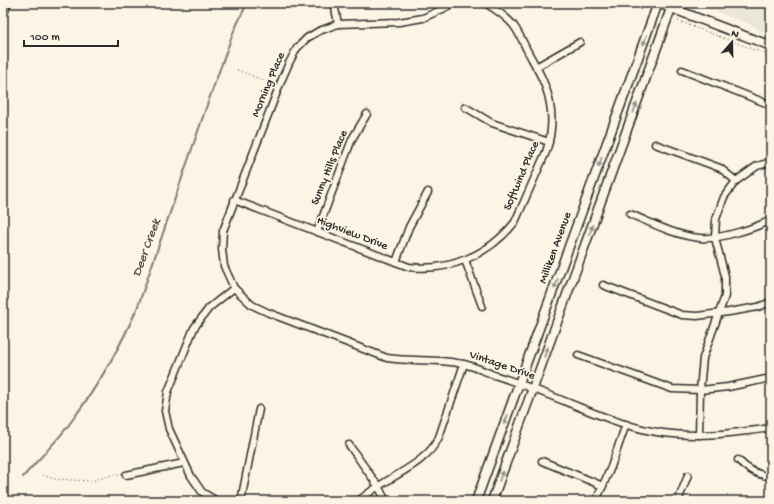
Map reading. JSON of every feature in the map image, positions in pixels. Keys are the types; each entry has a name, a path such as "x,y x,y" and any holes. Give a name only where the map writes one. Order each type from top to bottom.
{"main road":[{"path":"658,3 673,6 771,46"},
{"name":"Milliken Avenue","path":"476,501 658,3"},
{"path":"492,501 673,6"}],"street":[{"path":"3,16 8,3"},
{"path":"334,3 338,24"},
{"name":"Morning Place","path":"234,288 224,266 222,249 223,232 279,86 297,48 307,38 319,31 338,24 399,22 423,18 447,7 451,3"},
{"name":"Softwind Place","path":"465,260 481,253 496,242 507,232 514,222 550,142 552,121 551,104 545,86 514,26 505,16 485,3"},
{"path":"536,67 580,42"},
{"path":"682,70 771,105"},
{"path":"466,107 492,123 550,142"},
{"name":"Sunny Hills Place","path":"317,232 352,139 367,114"},
{"path":"655,144 720,168 736,181"},
{"path":"699,435 700,390 703,358 725,296 725,276 715,238 716,219 724,197 736,181 757,166 771,162"},
{"path":"396,262 409,227 428,192"},
{"name":"Highview Drive","path":"234,200 409,267 421,268 446,265 465,260"},
{"path":"630,214 687,236 701,239 715,238 760,226 771,220"},
{"path":"465,260 482,306"},
{"path":"604,285 682,314 697,316 758,307 771,302"},
{"path":"217,501 202,492 191,476 169,429 165,411 168,392 194,328 209,308 234,288"},
{"name":"Vintage Drive","path":"234,288 252,305 269,313 387,358 399,360 442,360 464,364 626,424 662,433 682,435 722,435 771,428"},
{"path":"578,355 672,389 700,390 728,387 771,378"},
{"path":"358,501 378,486 416,463 435,446 464,364"},
{"path":"241,501 259,410"},
{"path":"596,501 611,467 626,424"},
{"path":"349,446 378,486 386,501"},
{"path":"738,460 747,468 764,476 771,476"},
{"path":"542,461 603,486"},
{"path":"126,475 184,463"},
{"path":"678,501 688,475"}],"path":[{"path":"621,3 641,10"},
{"path":"678,21 771,56"},
{"path":"237,70 279,86"},
{"path":"43,475 54,479 91,481 113,475 126,475"}],"shaded area":[{"path":"693,3 771,3 771,36 763,33 752,25"}],"waterway":[{"name":"Deer Creek","path":"23,477 62,434 83,406 101,378 124,336 138,306 207,105 233,33 247,3"}]}
